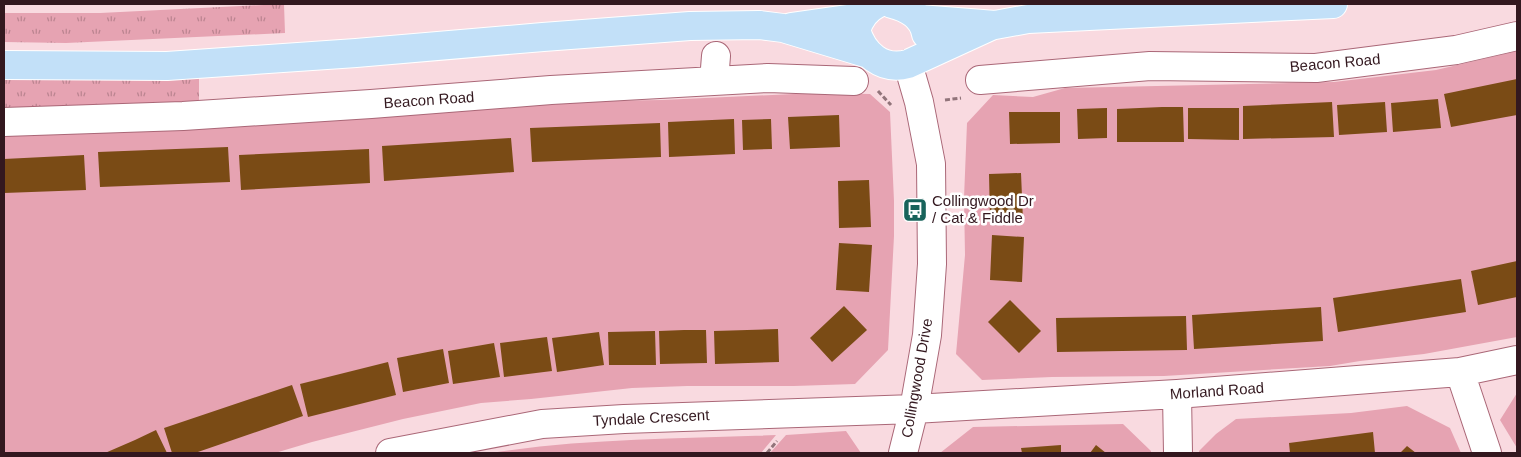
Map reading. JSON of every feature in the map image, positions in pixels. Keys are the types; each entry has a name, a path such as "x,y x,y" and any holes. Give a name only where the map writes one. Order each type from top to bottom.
{"main road":[{"path":"892,4 907,8 913,12 920,19 926,31 926,45 914,62"},
{"path":"869,10 856,30 865,51 879,61 891,66 901,66 1028,11 1333,4"},
{"path":"782,28 869,10"},
{"path":"920,19 994,25"},
{"path":"4,65 167,66 356,54 690,26 760,25 782,28 869,54"}],"street":[{"name":"Beacon Road","path":"980,80 1148,61 1316,68 1456,50 1517,36"},
{"name":"Collingwood Drive","path":"903,453 914,409 927,335 932,264 931,164 919,102 914,62"},
{"name":"Beacon Road","path":"4,122 203,114 561,90 715,69 768,78 854,81"},
{"name":"Morland Road","path":"914,409 1177,394 1460,372 1517,360"},
{"path":"1460,372 1487,453"},
{"path":"1177,394 1178,453"},
{"name":"Tyndale Crescent","path":"390,453 542,424 624,419 914,409"}],"path":[{"path":"854,81 877,90 893,108 919,102"}],"green space":[{"path":"284,4 285,33 66,43 4,42 4,13 100,13"},
{"path":"1517,51 1517,337 1424,354 1330,366 1164,376 982,380 956,354 965,255 964,198 967,123 993,95 1033,97 1065,88 1334,82 1436,70"},
{"path":"199,69 199,103 4,110 4,75"},
{"path":"814,93 870,94 890,112 894,236 888,350 855,384 632,388 481,403 403,419 275,453 4,453 4,134 140,132 302,122 520,105"},
{"path":"1517,393 1517,448 1500,420"},
{"path":"1407,406 1450,428 1461,453 1199,453 1216,434 1236,419 1351,413"},
{"path":"1123,424 1151,453 940,453 973,427"},
{"path":"846,431 861,453 770,453 786,435"},
{"path":"776,435 761,453 491,453 562,444"}],"building":[{"path":"1517,79 1517,115 1451,127 1444,94"},
{"path":"1438,99 1441,128 1393,132 1391,103"},
{"path":"1332,102 1334,137 1243,139 1243,106"},
{"path":"1385,102 1387,132 1339,135 1337,105"},
{"path":"1183,107 1184,142 1117,142 1117,109"},
{"path":"1107,108 1107,138 1078,139 1077,109"},
{"path":"1188,108 1239,108 1239,140 1188,139"},
{"path":"1009,112 1060,112 1060,143 1010,144"},
{"path":"839,115 840,147 790,149 788,117"},
{"path":"734,119 735,154 669,157 668,122"},
{"path":"771,119 772,149 743,150 742,120"},
{"path":"660,123 661,157 532,162 530,128"},
{"path":"511,138 514,172 384,181 382,146"},
{"path":"228,147 230,182 100,187 98,152"},
{"path":"369,149 370,183 241,190 239,155"},
{"path":"84,155 86,190 4,193 4,159"},
{"path":"1021,173 1023,220 990,221 989,174"},
{"path":"869,180 871,227 839,228 838,181"},
{"path":"992,235 1024,237 1022,282 990,280"},
{"path":"839,243 872,245 869,292 836,290"},
{"path":"1517,261 1517,297 1478,305 1471,271"},
{"path":"1461,279 1466,312 1338,332 1333,298"},
{"path":"1010,300 1041,331 1019,353 988,322"},
{"path":"844,306 867,330 832,362 810,338"},
{"path":"1321,307 1323,341 1194,349 1192,315"},
{"path":"1186,316 1187,350 1057,352 1056,318"},
{"path":"778,329 779,362 715,364 714,331"},
{"path":"706,330 707,363 660,364 659,331"},
{"path":"655,331 656,365 609,365 608,332"},
{"path":"599,332 604,365 557,372 552,338"},
{"path":"547,337 552,371 504,377 500,343"},
{"path":"494,343 500,377 453,384 448,351"},
{"path":"443,349 449,383 403,392 397,358"},
{"path":"388,362 396,395 308,417 300,384"},
{"path":"292,385 303,416 195,453 172,453 164,428"},
{"path":"156,430 167,453 105,453 135,440"},
{"path":"1373,432 1375,453 1290,453 1289,443"},
{"path":"1061,445 1061,453 1022,453 1021,448"},
{"path":"1096,445 1106,453 1090,453"},
{"path":"1407,446 1416,453 1400,453"}],"place":[{"name":"Collingwood Dr / Cat & Fiddle","path":"915,210"}]}
